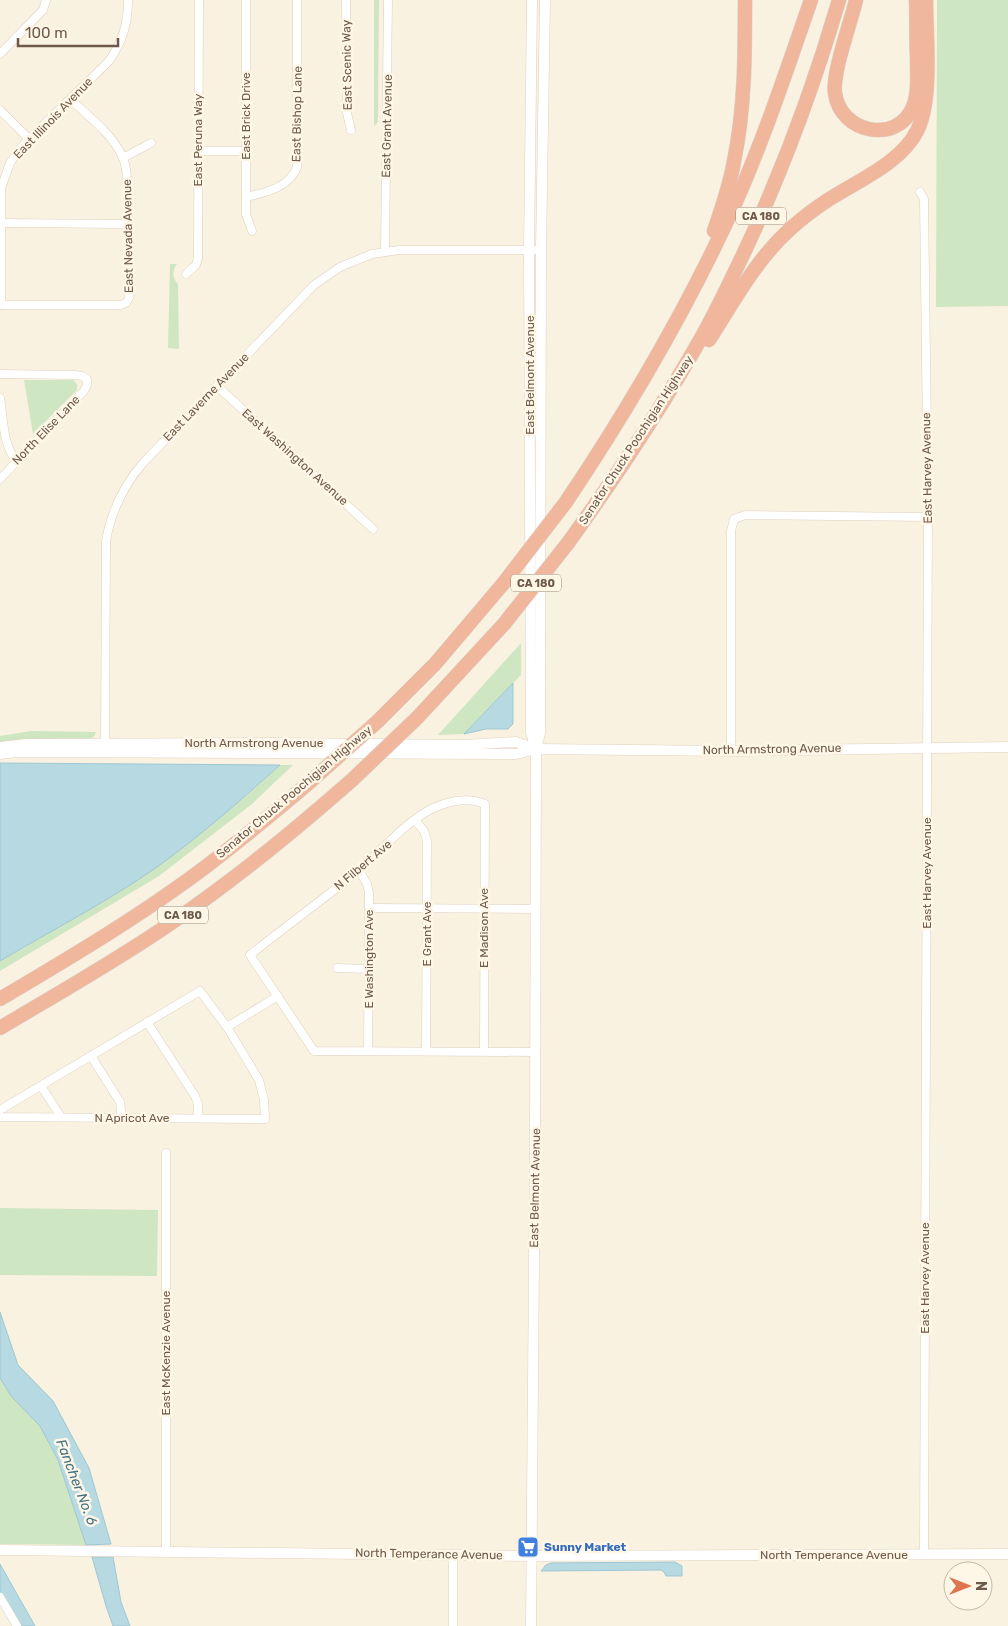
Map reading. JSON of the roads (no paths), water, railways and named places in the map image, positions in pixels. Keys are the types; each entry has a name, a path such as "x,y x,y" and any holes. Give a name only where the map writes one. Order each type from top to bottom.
{"highway":[{"path":"668,335 713,234 734,163 741,118 745,0"},
{"name":"Senator Chuck Poochigian Highway","path":"0,999 98,940 208,866 311,781 378,721 435,664 502,585 566,502 620,417 668,335 706,264 734,205 772,114 810,0"},
{"name":"Senator Chuck Poochigian Highway","path":"0,1028 135,947 201,902 282,841 352,780 417,718 504,624 568,543 613,479 653,418 700,340 728,286 764,208 803,112 839,0"},
{"path":"856,0 836,77 835,92 838,105 846,118 858,126 872,130 881,130 894,126 908,115 914,103 917,78 916,0"},
{"path":"653,418 679,386 744,285 777,242 811,211 892,159 913,139 921,122 926,102 926,0"}],"main road":[{"name":"East Belmont Avenue","path":"532,0 529,250 531,733 536,749"},
{"name":"East Belmont Avenue","path":"531,1626 536,1052 536,749 540,733 541,250 545,0"},
{"name":"North Armstrong Avenue","path":"0,754 105,748 464,745 516,742 536,749 732,750 1008,747"},
{"name":"North Armstrong Avenue","path":"0,747 26,744 105,748"},
{"name":"North Temperance Avenue","path":"0,1550 531,1556 1008,1554"}],"street":[{"path":"0,54 43,10 46,0"},
{"name":"East Illinois Avenue","path":"0,305 1,188 5,176 17,152 116,51 123,39 128,0"},
{"name":"East Peruna Way","path":"186,274 196,265 198,258 199,0"},
{"name":"East Brick Drive","path":"246,0 246,214 252,232"},
{"name":"East Bishop Lane","path":"246,196 269,191 280,186 295,173 297,167 297,0"},
{"name":"East Scenic Way","path":"346,0 347,113 350,130"},
{"name":"East Grant Avenue","path":"386,252 388,0"},
{"name":"East Nevada Avenue","path":"0,305 121,305 126,303 129,298 128,189 123,158 105,132 70,99"},
{"path":"0,110 29,139"},
{"path":"123,158 151,143"},
{"path":"198,151 246,151"},
{"name":"East Harvey Avenue","path":"920,192 924,199 928,517 924,1554"},
{"path":"0,223 128,224"},
{"name":"East Laverne Avenue","path":"105,748 105,556 109,526 120,498 138,469 314,285 340,267 372,254 399,250 541,250"},
{"name":"North Elise Lane","path":"0,374 75,375 87,379 84,391 0,479"},
{"name":"East Washington Avenue","path":"217,386 373,529"},
{"path":"0,398 6,442 11,455 17,462"},
{"path":"732,750 731,531 734,519 745,515 928,517"},
{"name":"N Filbert Ave","path":"278,996 250,954 359,870 415,820 435,808 452,802 472,800 485,804"},
{"name":"E Madison Ave","path":"484,1052 485,804"},
{"name":"E Grant Ave","path":"415,820 424,831 427,841 426,1051"},
{"name":"E Washington Ave","path":"359,870 367,884 369,908 368,1051"},
{"path":"369,908 536,909"},
{"path":"337,968 368,969"},
{"path":"0,1110 200,990 227,1027 278,996 314,1051 536,1052"},
{"path":"147,1022 195,1096 198,1104 198,1118"},
{"name":"N Apricot Ave","path":"0,1117 264,1119 264,1100 259,1080 227,1027"},
{"path":"91,1056 120,1102 122,1118"},
{"path":"41,1086 61,1117"},
{"name":"East McKenzie Avenue","path":"166,1153 166,1552"},
{"path":"453,1555 454,1626"},
{"path":"0,1597 17,1626"}],"water":[{"path":"513,683 513,724 508,729 486,729 464,734"},
{"path":"0,763 280,765 220,818 157,867 99,904 0,961"},
{"name":"Fancher No. 6","path":"0,1312 18,1365 53,1401 89,1468 111,1544 86,1545 58,1460 40,1426 11,1396 0,1378"},
{"path":"92,1557 113,1557 121,1602 130,1626 113,1626"},
{"path":"675,1562 682,1566 682,1576 666,1576 661,1570 541,1571 546,1565 551,1563"},
{"path":"0,1564 35,1626 16,1626 0,1599"}],"place":[{"name":"Sunny Market","path":"528,1547"}]}
